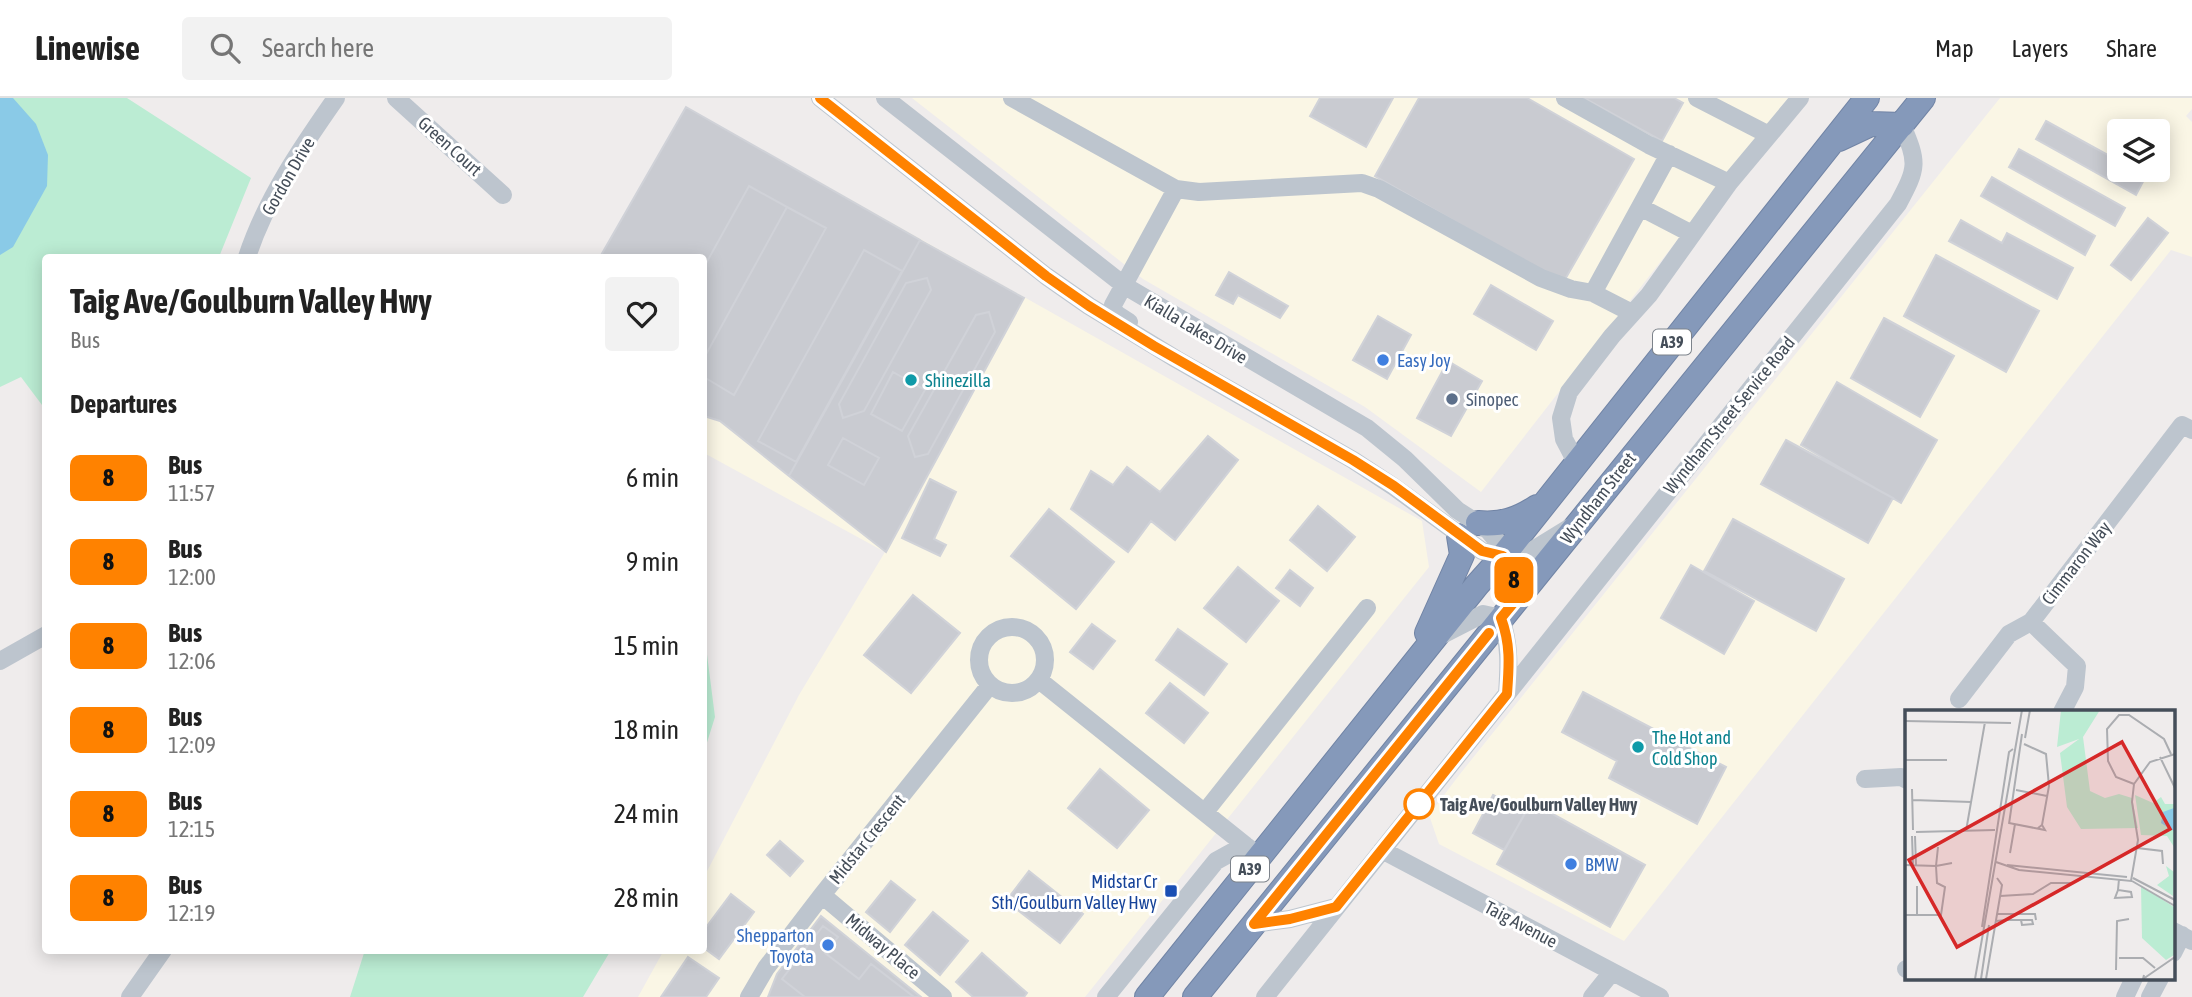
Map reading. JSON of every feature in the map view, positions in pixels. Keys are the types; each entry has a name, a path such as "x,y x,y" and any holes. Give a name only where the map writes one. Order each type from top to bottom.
{"highway":[{"name":"A39","path":"1147,997 1253,851 1503,556 1867,98"},
{"name":"Wyndham Street","path":"1195,997 1923,98"},
{"path":"1832,143 1871,124 1902,125"},
{"path":"1576,462 1609,465 1631,457"},
{"path":"1412,666 1462,555 1469,530 1514,521 1544,503"}],"street":[{"name":"Gordon Drive","path":"248,254 269,205 302,147 336,98"},
{"name":"Green Court","path":"397,98 503,195"},
{"name":"Kialla Lakes Drive","path":"820,98 1046,276 1089,306 1469,530"},
{"name":"Kialla Lakes Drive","path":"885,98 1125,286 1367,428 1405,459 1457,510 1482,551 1503,556"},
{"path":"1013,98 1176,189 1199,192 1362,183 1379,189 1541,278 1571,289 1593,293 1632,313"},
{"path":"1564,98 1729,183"},
{"path":"1697,98 1769,135"},
{"path":"1576,462 1564,439 1562,418 1570,392 1649,295 1729,183 1800,98"},
{"name":"Wyndham Street Service Road","path":"1265,997 1898,204 1914,175 1914,155 1902,125"},
{"path":"1593,293 1669,154"},
{"path":"1175,359 1144,332 1115,313 1113,305 1176,189"},
{"path":"1640,207 1692,234"},
{"name":"Cimmaron Way","path":"2063,710 2075,687 2077,666 2031,622 2189,422"},
{"path":"1363,467 1379,438"},
{"path":"1503,556 1520,558 1581,520"},
{"path":"1503,556 1514,579 1508,610 1510,656 1507,694"},
{"path":"1205,812 1367,608"},
{"path":"1433,641 1483,614 1508,610"},
{"path":"1959,699 2009,634 2031,622"},
{"path":"1008,627 1019,628 1031,634 1044,653 1045,664 1039,680 1020,692 1008,693 990,685 979,665 979,654 988,638 1008,627"},
{"path":"0,661 42,637"},
{"path":"1039,680 1253,851"},
{"name":"Midstar Crescent","path":"749,997 766,968 822,895 990,685"},
{"path":"1865,779 1900,777 1905,779"},
{"path":"1106,997 1216,861 1220,824"},
{"name":"Taig Avenue","path":"1382,850 1660,997"},
{"path":"1216,861 1253,851"},
{"name":"Midway Place","path":"822,895 943,997"},
{"path":"1254,924 1290,919 1336,907"},
{"path":"130,997 160,954"},
{"path":"1129,968 1141,997"},
{"path":"1592,997 1612,972"},
{"path":"2125,997 2134,979"},
{"path":"2150,997 2159,979"}],"shaded area":[{"path":"912,98 1788,98 1481,492 1365,407 1143,279"},
{"path":"2000,98 2192,98 2192,109 2186,116 2192,122 2192,257 2171,250 1624,941 1439,844 1429,815"},
{"path":"686,107 1422,521 1429,567 1085,997 638,997 662,954 707,954 707,871 799,695 885,552 707,455 707,254 604,254"}],"green space":[{"path":"0,98 127,98 251,178 220,254 42,254 42,405 21,377 0,387"},
{"path":"707,654 715,717 707,742"},
{"path":"364,954 609,954 583,997 350,997"}],"water":[{"path":"0,98 13,98 36,124 48,155 47,186 13,247 0,255"}],"building":[{"path":"1320,98 1393,98 1366,147 1310,116"},
{"path":"1419,98 1527,98 1634,159 1563,283 1375,176"},
{"path":"1584,98 1674,98 1683,103 1662,141"},
{"path":"686,107 920,240 789,476 720,421 707,417 707,254 602,254"},
{"path":"2046,121 2107,154 2107,179 2036,139"},
{"path":"2019,149 2125,208 2115,226 2009,167"},
{"path":"1992,177 2095,236 2085,255 1981,196"},
{"path":"2113,182 2143,182 2136,195"},
{"path":"749,186 787,207 707,353 707,262"},
{"path":"787,207 826,228 734,395 707,379 707,353"},
{"path":"2148,218 2168,233 2131,280 2111,265"},
{"path":"1961,220 2002,243 2007,233 2073,268 2057,299 1949,241"},
{"name":"Shinezilla","path":"920,240 1024,298 886,552 789,476"},
{"path":"864,250 902,271 796,462 758,441"},
{"path":"1936,255 2039,311 2006,372 1904,316"},
{"path":"1229,272 1288,306 1280,318 1238,295 1233,304 1216,295"},
{"path":"927,278 931,290 864,411 843,418 839,404 906,283"},
{"path":"1491,285 1553,321 1536,350 1474,314"},
{"path":"989,312 995,332 928,454 915,457 908,436 976,315"},
{"path":"1378,316 1411,335 1387,379 1353,360"},
{"path":"1884,318 1954,356 1920,417 1851,378"},
{"path":"1448,361 1482,381 1451,436 1417,418"},
{"path":"893,372 925,390 902,431 871,414"},
{"path":"1837,382 1937,440 1901,503 1801,445"},
{"path":"1208,436 1238,460 1175,540 1151,521 1128,552 1071,509 1091,471 1113,485 1127,467 1160,492"},
{"path":"843,438 879,458 864,485 828,465"},
{"path":"1786,440 1893,498 1868,543 1761,484"},
{"path":"930,479 956,492 934,539 946,545 940,556 902,538"},
{"path":"1318,506 1355,537 1327,571 1290,540"},
{"path":"1049,509 1114,562 1076,609 1011,556"},
{"path":"1733,519 1844,579 1816,631 1704,571"},
{"path":"1691,565 1754,601 1724,654 1661,618"},
{"path":"1238,567 1279,601 1246,642 1204,608"},
{"path":"1290,570 1313,588 1300,606 1276,588"},
{"path":"913,595 960,633 911,693 864,655"},
{"path":"1092,624 1115,641 1093,669 1070,652"},
{"path":"1178,629 1227,664 1204,695 1156,660"},
{"path":"1170,683 1208,713 1184,743 1146,713"},
{"name":"The Hot and Cold Shop","path":"1583,692 1726,767 1697,824 1609,778 1617,761 1562,732"},
{"path":"1100,769 1149,810 1117,848 1068,808"},
{"path":"1493,795 1526,812 1504,850 1473,833"},
{"name":"BMW","path":"1531,802 1645,865 1610,927 1497,864"},
{"path":"780,841 803,861 790,876 767,855"},
{"path":"1029,871 1083,914 1060,943 1006,901"},
{"path":"891,881 915,900 890,932 866,912"},
{"path":"731,894 754,912 719,959 707,950 707,926"},
{"path":"933,912 968,941 940,975 905,945"},
{"name":"Shepparton Toyota","path":"821,916 921,997 768,997 777,974"},
{"name":"Shepparton Toyota","path":"823,926 838,937 825,953 859,979 871,964 914,997 805,997 782,979"},
{"path":"982,953 1027,993 1024,997 973,997 956,982"},
{"path":"688,957 719,978 706,997 661,997"}],"bus line":[{"name":"8","path":"820,98 1046,276 1089,306 1353,460 1394,486 1482,551 1503,556 1514,579 1515,601 1501,618 1508,638 1510,656 1507,694 1336,907 1290,919 1254,924 1489,633"}],"place":[{"name":"Easy Joy","path":"1383,360"},
{"name":"Shinezilla","path":"911,380"},
{"name":"Sinopec","path":"1452,399"},
{"name":"The Hot and Cold Shop","path":"1638,747"},
{"name":"Taig Ave/Goulburn Valley Hwy","path":"1419,804"},
{"name":"BMW","path":"1571,864"},
{"name":"Midstar Cr Sth/Goulburn Valley Hwy","path":"1171,891"},
{"name":"Shepparton Toyota","path":"828,945"}]}
